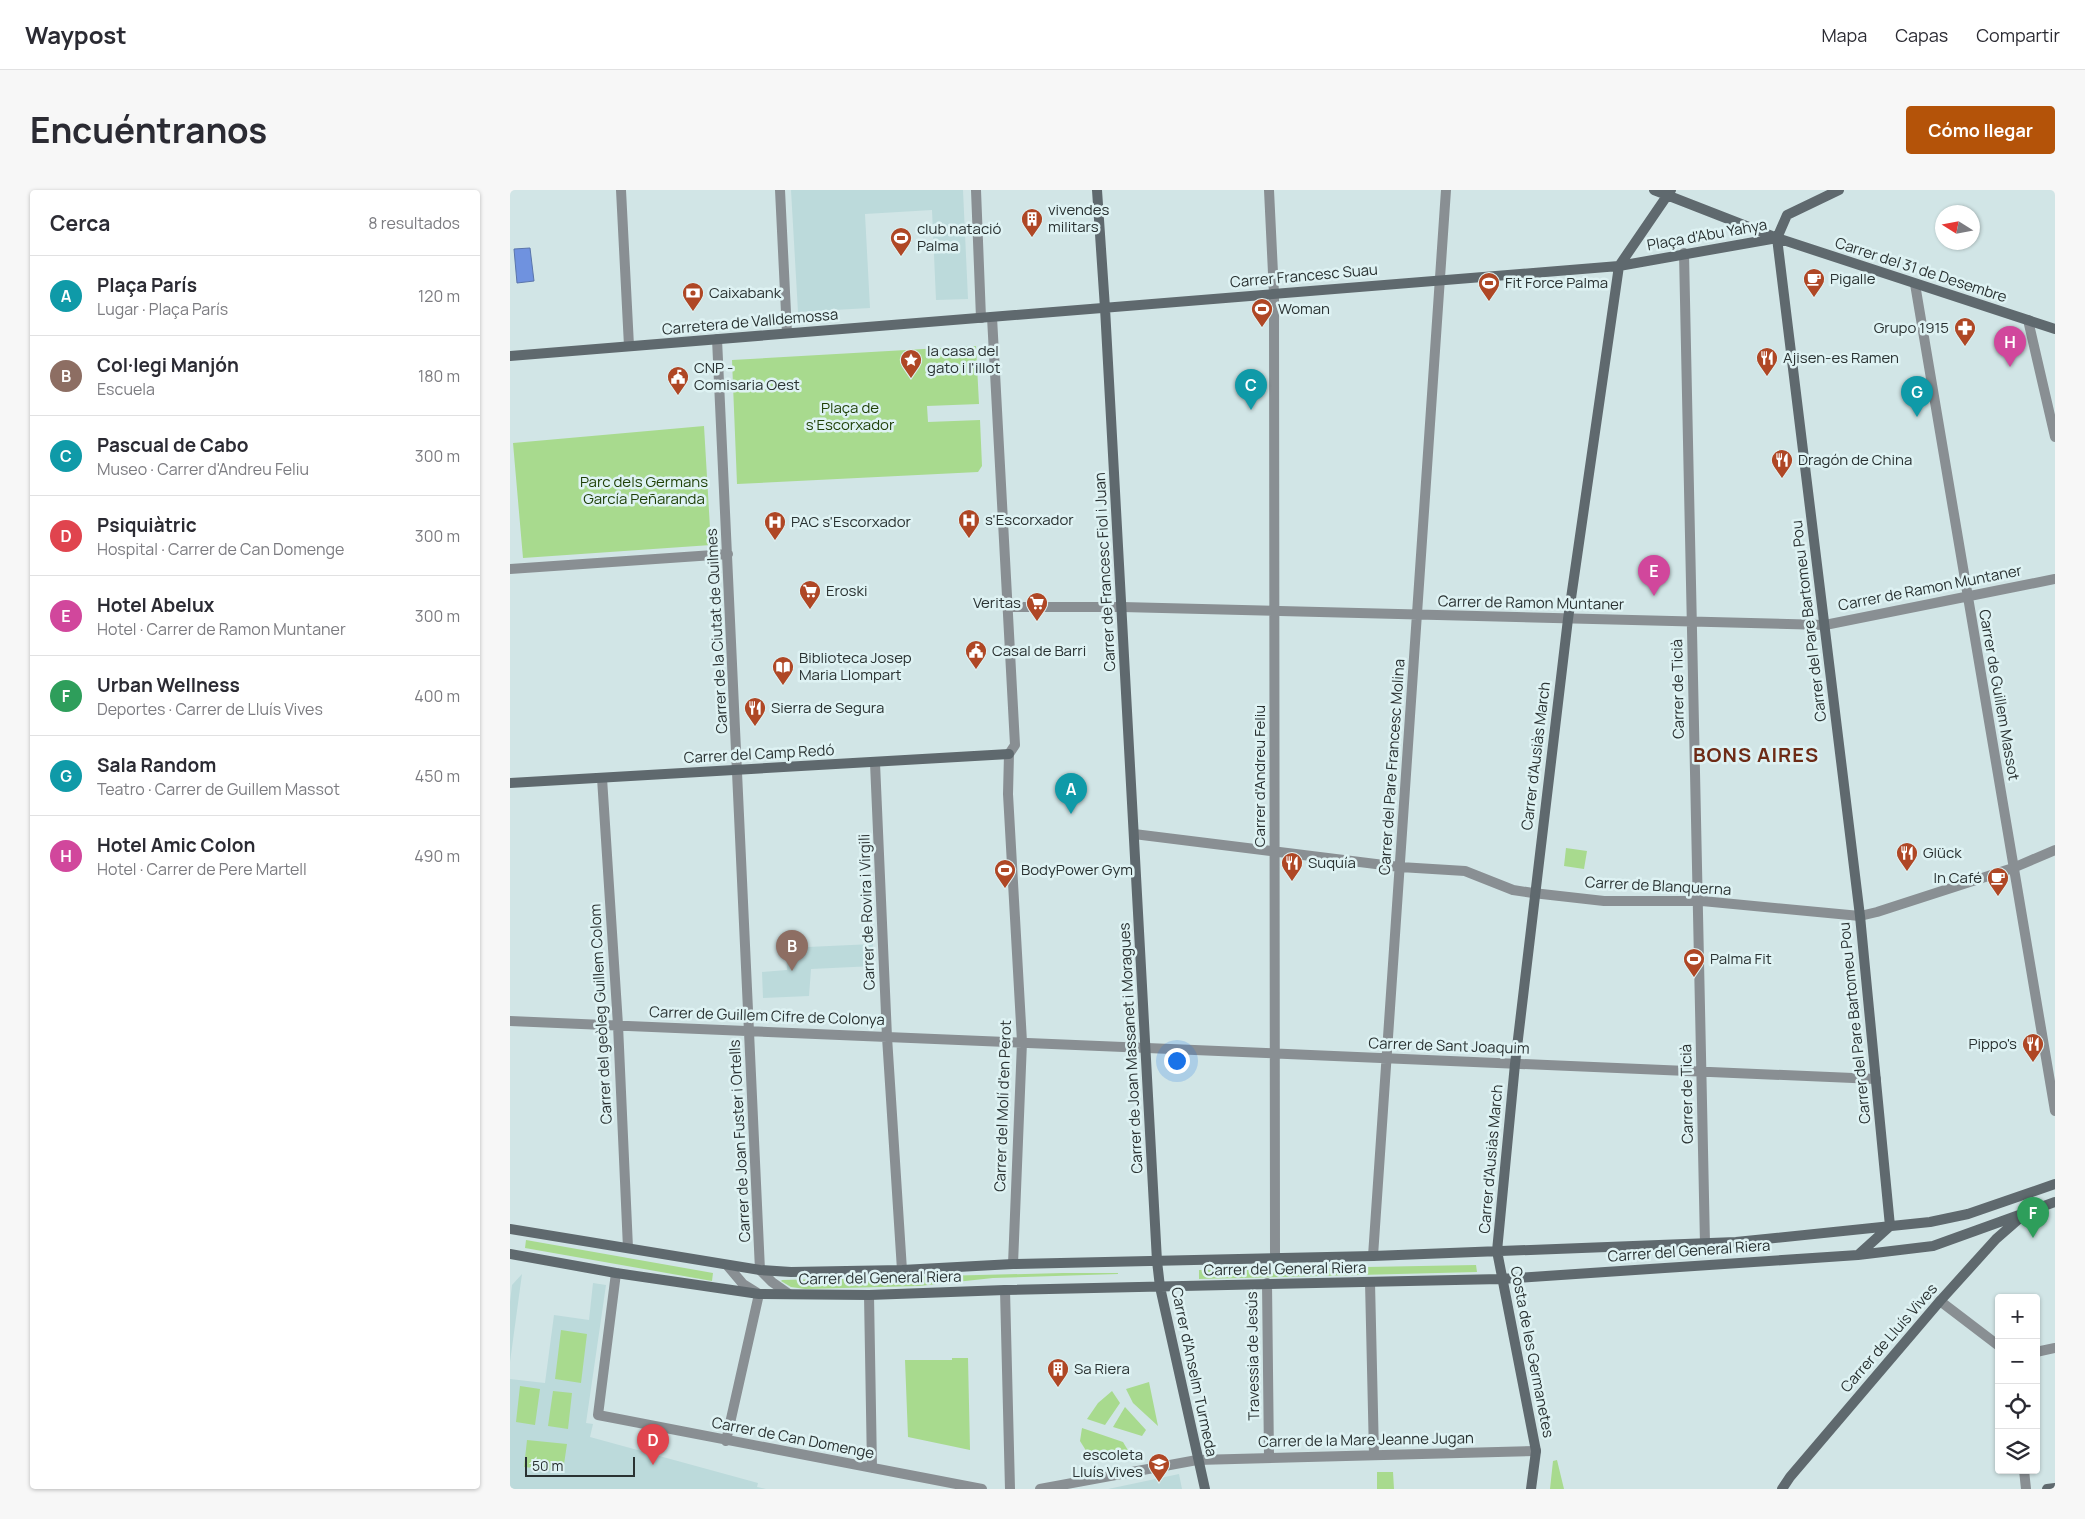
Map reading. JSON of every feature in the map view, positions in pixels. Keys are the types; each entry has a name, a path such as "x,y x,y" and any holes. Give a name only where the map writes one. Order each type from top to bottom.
{"main road":[{"name":"Carrer de Francesc Fiol i Juan","path":"1097,190 1134,834"},
{"path":"1654,190 1669,193"},
{"path":"1777,238 1787,215 1839,190"},
{"name":"Plaça d'Abu Yahya","path":"1619,266 1669,193 1777,238"},
{"name":"Plaça d'Abu Yahya","path":"1619,266 1777,238"},
{"name":"Carrer del 31 de Desembre","path":"1777,238 2055,329"},
{"name":"Carrer del Pare Bartomeu Pou","path":"1777,238 1860,916 1890,1226"},
{"name":"Carrer Francesc Suau","path":"992,317 1619,266"},
{"name":"Carrer d'Ausiàs March","path":"1497,1251 1514,1064 1534,893 1568,619 1619,266"},
{"name":"Carretera de Valldemossa","path":"510,356 992,317"},
{"name":"Carrer del Camp Redó","path":"510,783 1009,754"},
{"name":"Carrer de Joan Massanet i Moragues","path":"1134,834 1157,1261"},
{"name":"Carrer del General Riera","path":"510,1229 760,1270 791,1272 902,1270 1013,1264 1374,1256 1705,1244 1930,1222 1968,1214 2055,1184"},
{"name":"Carrer del General Riera","path":"510,1254 616,1273 759,1294 869,1295 1267,1283 1501,1279 1858,1255 1933,1246 2055,1202"},
{"name":"Carrer de Lluís Vives","path":"1782,1489 1790,1477 1940,1301 1996,1239 2026,1213"},
{"path":"1858,1255 1890,1226"},
{"name":"Costa de les Germanetes","path":"1497,1251 1536,1451 1531,1489"},
{"name":"Carrer d'Anselm Turmeda","path":"1157,1261 1160,1287 1197,1460 1205,1489"},
{"path":"2047,1489 2055,1488"}],"street":[{"path":"621,190 629,346"},
{"path":"780,190 788,334"},
{"path":"976,190 981,318"},
{"name":"Carrer d'Andreu Feliu","path":"1269,190 1274,294 1275,1258"},
{"name":"Carrer del Pare Francesc Molina","path":"1374,1256 1446,190"},
{"name":"Carrer de Ticià","path":"1684,253 1705,1244"},
{"name":"Carrer de Guillem Massot","path":"1915,284 2055,1111"},
{"name":"Carrer del Molí d'en Perot","path":"992,317 1015,745 1009,754 1008,794 1022,1042 1013,1264"},
{"path":"2028,320 2055,438"},
{"name":"Carrer de la Ciutat de Quilmes","path":"717,339 738,771"},
{"path":"510,569 728,554"},
{"name":"Carrer de Ramon Muntaner","path":"1122,607 1825,625 2055,579"},
{"path":"1008,607 1122,607"},
{"name":"Carrer de Rovira i Virgili","path":"876,763 887,1037 902,1270"},
{"name":"Carrer de Joan Fuster i Ortells","path":"738,771 760,1270"},
{"name":"Carrer del geòleg Guillem Colom","path":"602,778 618,1025 628,1248"},
{"name":"Carrer de Blanquerna","path":"1134,834 1400,867 1465,871 1513,890 1604,901 1698,901 1860,916 2013,868 2055,850"},
{"name":"Carrer de Guillem Cifre de Colonya","path":"510,1021 1022,1042"},
{"name":"Carrer de Sant Joaquim","path":"1022,1042 1876,1079"},
{"path":"726,1441 759,1294 743,1284 727,1265"},
{"path":"760,1270 772,1282 789,1294"},
{"name":"Carrer de Can Domenge","path":"616,1273 598,1415 982,1489"},
{"path":"1370,1282 1374,1455"},
{"name":"Travessia de Jesús","path":"1267,1283 1269,1458"},
{"path":"1005,1290 1010,1489"},
{"path":"869,1295 872,1468"},
{"path":"1940,1301 1995,1343"},
{"path":"2040,1351 2055,1348"},
{"name":"Carrer de la Mare Jeanne Jugan","path":"1197,1460 1536,1451"},
{"path":"1040,1489 1197,1460"},
{"path":"2024,1474 2026,1489"}],"shaded area":[{"path":"791,190 963,190 968,299 936,300 932,210 865,214 870,308 798,312"},
{"path":"873,944 874,966 811,969 809,996 763,998 762,972 787,970 786,948"},
{"path":"522,1274 510,1362 510,1302 512,1285"},
{"path":"593,1283 606,1285 586,1423 593,1424 590,1437 758,1483 757,1487 766,1489 510,1489 510,1379 545,1383 554,1315 589,1320"},
{"name":"escoleta Lluís Vives","path":"1179,1474 1182,1489 1108,1489"}],"green space":[{"name":"Plaça de s'Escorxador","path":"976,346 979,404 927,406 928,422 980,420 982,466 978,472 737,484 732,360"},
{"name":"Parc dels Germans García Peñaranda","path":"704,426 711,545 523,558 513,443"},
{"path":"1566,848 1587,851 1584,869 1564,866"},
{"path":"526,1240 713,1273 712,1281 525,1248"},
{"path":"1476,1265 1477,1272 1199,1279 1199,1270"},
{"path":"1063,1273 1118,1274 993,1278 919,1286 805,1289 791,1287 781,1281 782,1280"},
{"path":"561,1330 587,1334 581,1383 555,1379"},
{"path":"952,1358 968,1358 970,1450 908,1437 905,1360 952,1360"},
{"path":"1149,1382 1158,1426 1133,1403 1126,1389"},
{"path":"520,1386 540,1389 535,1425 516,1422"},
{"path":"553,1391 572,1393 568,1429 548,1426"},
{"path":"1112,1391 1120,1403 1105,1425 1087,1419 1098,1403"},
{"path":"1125,1407 1146,1430 1142,1436 1113,1427"},
{"path":"1082,1428 1123,1442 1129,1452 1086,1462 1085,1449 1080,1441"},
{"path":"527,1440 567,1444 563,1471 524,1467"},
{"path":"1557,1460 1564,1489 1550,1489 1553,1461"},
{"path":"1377,1472 1393,1472 1394,1489 1377,1489"}],"water":[{"path":"530,248 534,281 517,283 514,249"}],"place":[{"name":"vivendes militars","path":"1032,238"},
{"name":"club natació Palma","path":"901,257"},
{"name":"Pigalle","path":"1814,298"},
{"name":"Fit Force Palma","path":"1489,302"},
{"name":"Caixabank","path":"693,312"},
{"name":"Woman","path":"1262,328"},
{"name":"Grupo 1915","path":"1965,347"},
{"name":"Hotel Amic Colon","path":"2010,367"},
{"name":"Ajisen-es Ramen","path":"1767,377"},
{"name":"la casa del gato i l'illot","path":"911,379"},
{"name":"CNP - Comisaria Oest","path":"678,396"},
{"name":"Pascual de Cabo","path":"1251,410"},
{"name":"Sala Random","path":"1917,417"},
{"name":"Dragón de China","path":"1782,479"},
{"name":"s'Escorxador","path":"969,539"},
{"name":"PAC s'Escorxador","path":"775,541"},
{"name":"Hotel Abelux","path":"1654,596"},
{"name":"Eroski","path":"810,610"},
{"name":"Veritas","path":"1037,622"},
{"name":"Casal de Barri","path":"976,670"},
{"name":"Biblioteca Josep Maria Llompart","path":"783,686"},
{"name":"Sierra de Segura","path":"755,727"},
{"name":"Plaça París","path":"1071,814"},
{"name":"Glück","path":"1907,872"},
{"name":"Suquía","path":"1292,882"},
{"name":"BodyPower Gym","path":"1005,889"},
{"name":"In Café","path":"1998,897"},
{"name":"Col·legi Manjón","path":"792,971"},
{"name":"Palma Fit","path":"1694,978"},
{"name":"Pippo's","path":"2033,1063"},
{"name":"Urban Wellness","path":"2033,1238"},
{"name":"Sa Riera","path":"1058,1388"},
{"name":"Psiquiàtric","path":"653,1465"},
{"name":"escoleta Lluís Vives","path":"1159,1483"}],"district":[{"name":"BONS AIRES","path":"1756,755"}]}
